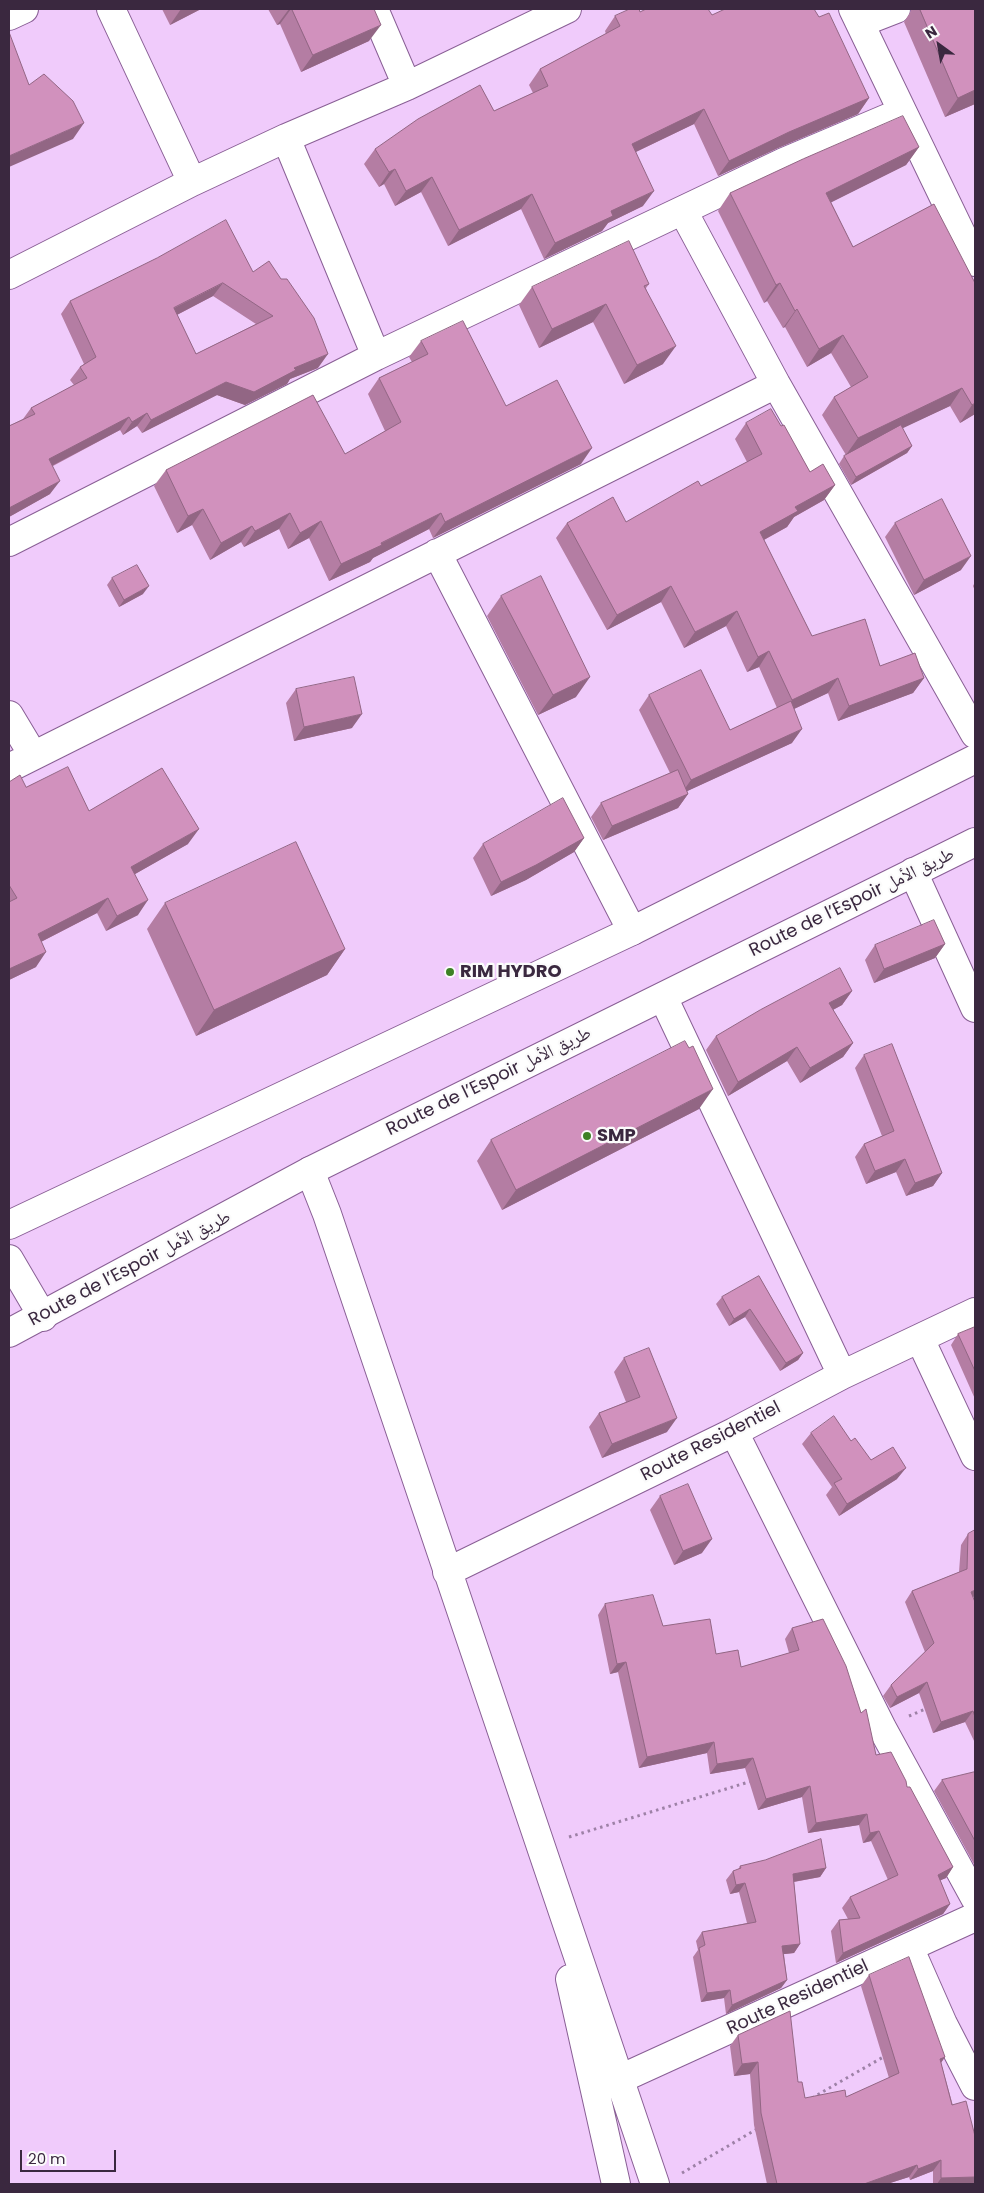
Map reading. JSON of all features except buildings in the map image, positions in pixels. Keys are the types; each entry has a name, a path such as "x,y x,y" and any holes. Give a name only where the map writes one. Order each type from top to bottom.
{"main road":[{"path":"9,16 24,9"},
{"path":"111,9 192,182"},
{"path":"374,9 407,86"},
{"path":"9,275 192,182 286,138 407,86 567,9"},
{"path":"896,9 857,16 902,112 968,234 975,262"},
{"path":"9,542 376,356 784,162 902,112"},
{"path":"286,138 376,356"},
{"path":"683,211 776,384 975,734"},
{"path":"9,768 776,384"},
{"path":"437,553 632,931"},
{"path":"9,715 33,755"},
{"path":"9,1225 632,931 975,759"},
{"name":"Route de l’Espoir طريق الأمل","path":"9,1334 310,1171 975,842"},
{"path":"913,872 975,1008"},
{"path":"662,997 842,1375"},
{"path":"310,1171 328,1214 447,1572 620,2079 667,2179"},
{"path":"9,1260 43,1317"},
{"name":"Route Residentiel","path":"447,1572 734,1432 842,1375 975,1312"},
{"path":"920,1339 975,1456"},
{"path":"734,1432 882,1728 975,1898"},
{"path":"540,1846 616,2184"},
{"name":"Route Residentiel","path":"620,2079 975,1917"},
{"path":"909,1947 943,2024 975,2086"}],"path":[{"path":"882,1728 933,1706"},
{"path":"540,1846 754,1781"},
{"path":"805,2102 891,2053"},
{"path":"667,2179 763,2126"}],"place":[{"name":"RIM HYDRO","path":"450,972"},
{"name":"SMP","path":"587,1136"}]}
